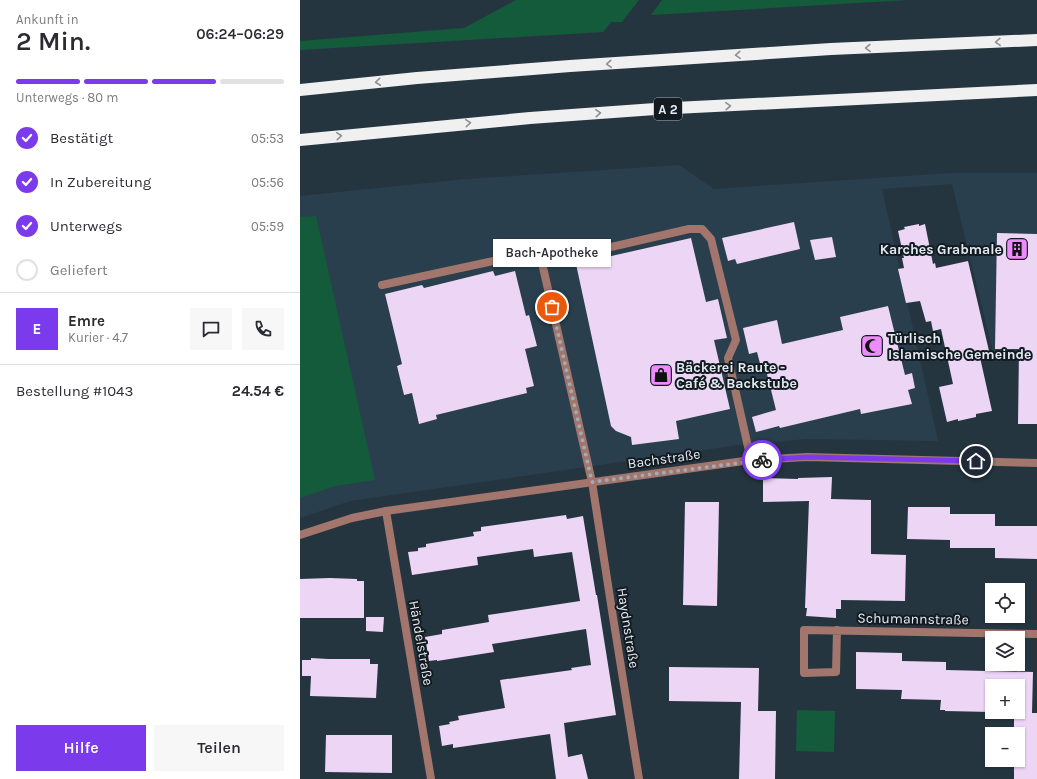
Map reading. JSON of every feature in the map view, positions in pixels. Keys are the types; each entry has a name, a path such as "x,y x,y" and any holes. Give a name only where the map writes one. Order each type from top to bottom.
{"highway":[{"path":"300,90 417,78 570,66 832,49 1037,40"},
{"name":"A 2","path":"300,140 530,118 639,110 1037,90"}],"street":[{"path":"382,285 521,255 542,263 689,229 702,229 711,239 736,340 728,358 751,460"},
{"name":"Haydnstraße","path":"542,263 592,482 639,779"},
{"name":"Bachstraße","path":"300,535 352,518 386,511 751,460 807,457 1037,463"},
{"name":"Händelstraße","path":"386,511 431,779"},
{"name":"Schumannstraße","path":"837,630 836,672 804,673 804,630 837,630 1037,634"}],"shaded area":[{"path":"679,165 714,189 950,173 1037,173 1037,358 994,356 952,184 882,189 938,441 806,439 738,445 350,501 300,518 300,196 466,179"}],"green space":[{"path":"516,0 639,0 622,22 611,22 603,32 300,50 300,41 464,28"},
{"path":"662,0 909,0 651,15"},
{"path":"316,216 375,480 335,486 300,498 300,217"},
{"path":"797,710 835,711 834,752 796,751"}],"building":[{"path":"794,222 800,249 737,264 735,259 728,261 722,238"},
{"path":"919,224 919,226 925,224 933,264 935,263 936,268 968,261 989,351 979,353 992,411 976,414 976,417 947,422 939,387 953,384 941,329 933,331 931,321 926,322 920,301 906,303 898,269 904,268 902,258 904,258 898,231 905,229 904,227"},
{"path":"997,233 1037,234 1037,424 1018,424 1019,349 995,349"},
{"path":"832,237 836,257 815,260 810,240"},
{"name":"Bäckerei Raute - Café & Backstube","path":"691,238 706,302 718,299 727,338 714,340 730,409 676,421 679,439 632,445 631,437 616,431 611,426 576,264"},
{"path":"493,271 495,276 515,271 526,316 529,315 537,346 525,349 534,386 526,388 527,393 436,415 437,419 419,424 412,393 404,395 397,366 402,364 385,294 422,285 424,288"},
{"path":"888,306 905,375 912,373 915,388 908,390 912,404 861,414 860,409 780,428 779,426 756,432 752,417 776,410 766,370 762,371 757,352 749,354 743,328 777,320 782,344 843,330 840,317"},
{"path":"832,477 831,499 871,500 871,554 906,555 905,601 841,600 841,609 836,609 836,618 806,616 807,608 805,608 809,501 763,502 763,478 798,479"},
{"path":"685,502 719,502 717,606 683,605"},
{"path":"908,507 950,507 950,514 995,514 995,526 1037,526 1037,559 995,558 995,548 950,548 950,540 907,539"},
{"path":"566,515 567,519 583,516 616,715 564,723 568,757 582,754 588,779 556,779 550,734 453,748 453,744 442,746 439,726 450,724 449,722 459,720 458,716 505,708 500,680 572,670 571,668 591,665 586,629 492,644 494,652 437,661 429,661 425,637 442,634 442,630 489,622 488,615 580,601 572,552 534,557 533,549 477,557 478,565 412,575 408,552 418,551 418,548 426,547 426,544 474,536 473,532 481,531 481,527"},
{"path":"300,579 357,579 357,581 364,581 364,618 300,618"},
{"path":"366,617 384,617 383,632 366,631"},
{"path":"856,652 902,653 902,661 946,662 946,670 1033,672 1032,713 1037,713 1037,779 1014,779 1014,767 1025,767 1025,727 1014,727 1014,719 1025,719 1025,679 985,679 985,712 940,710 941,700 901,699 902,690 856,689"},
{"path":"311,658 370,659 370,664 378,664 376,698 310,696 311,676 302,676 302,660 311,660"},
{"path":"669,667 759,668 758,711 776,711 775,779 739,779 741,702 669,701"},
{"path":"326,735 392,735 392,773 325,772"}],"way so far":[{"path":"552,307 592,482 751,460 762,460"}],"place":[{"name":"Karches Grabmale","path":"1017,249"},
{"name":"Bach-Apotheke","path":"552,307"},
{"name":"Türlisch Islamische Gemeinde","path":"872,346"},
{"name":"Bäckerei Raute - Café & Backstube","path":"661,375"}],"route":[{"path":"762,460 807,457 976,461"}]}
